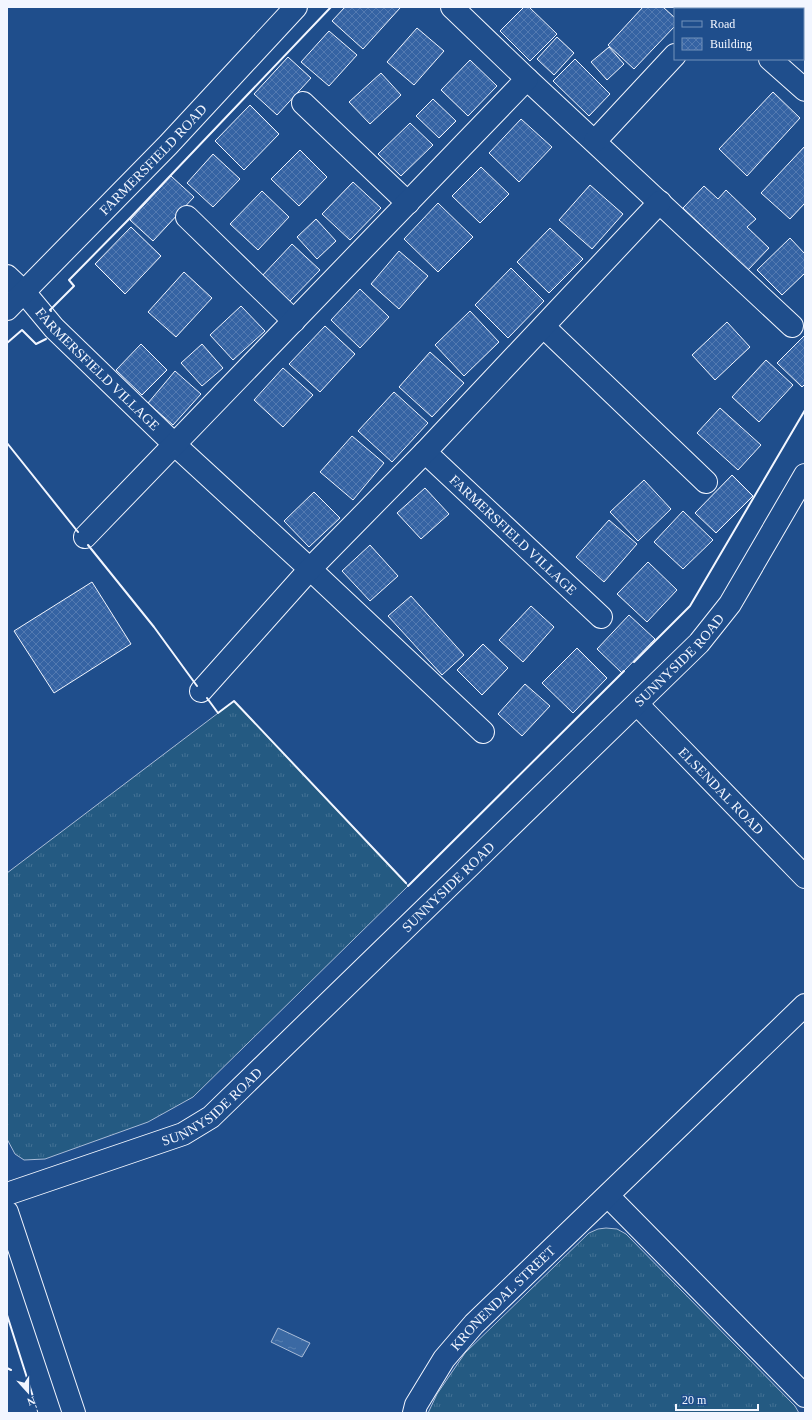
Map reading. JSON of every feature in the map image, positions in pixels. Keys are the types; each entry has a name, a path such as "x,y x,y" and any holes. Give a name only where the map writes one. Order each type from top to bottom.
{"street":[{"path":"452,7 792,326"},
{"name":"FARMERSFIELD ROAD","path":"7,309 168,145 291,9"},
{"path":"594,141 674,56"},
{"path":"771,60 805,90"},
{"path":"85,537 527,79"},
{"path":"303,103 408,203"},
{"path":"202,691 310,569 425,452 660,202"},
{"path":"187,218 294,321"},
{"name":"FARMERSFIELD VILLAGE","path":"7,276 24,292 54,328 174,444 310,569 483,732"},
{"path":"544,327 706,482"},
{"name":"FARMERSFIELD VILLAGE","path":"425,452 601,617"},
{"name":"SUNNYSIDE ROAD","path":"7,1194 183,1134 212,1118 699,643 730,604 805,475"},
{"name":"ELSENDAL ROAD","path":"637,704 805,877"},
{"name":"KRONENDAL STREET","path":"414,1413 416,1405 444,1359 474,1324 805,1005"},
{"path":"608,1196 805,1396"},
{"path":"7,1212 74,1413"}],"green space":[{"path":"234,701 408,886 193,1097 148,1122 45,1159 24,1160 15,1154 7,1139 7,873"},
{"path":"598,1229 617,1229 626,1234 795,1406 799,1413 428,1413 437,1394 465,1353 589,1233"}],"water":[{"path":"278,1328 310,1343 302,1357 271,1342"}],"building":[{"path":"345,7 400,8 363,49 332,21"},
{"path":"524,7 529,7 557,34 530,61 500,31"},
{"path":"643,7 663,7 674,17 674,27 634,69 608,45"},
{"path":"417,28 444,51 414,85 387,62"},
{"path":"329,31 357,55 329,86 301,62"},
{"path":"557,37 574,53 554,75 537,59"},
{"path":"609,47 624,64 607,80 591,62"},
{"path":"288,57 311,78 277,115 254,94"},
{"path":"575,59 610,94 589,116 553,81"},
{"path":"470,60 497,86 468,116 441,90"},
{"path":"381,73 401,95 370,124 349,102"},
{"path":"773,92 800,118 747,176 719,149"},
{"path":"433,99 456,121 439,138 416,116"},
{"path":"250,105 279,134 244,170 215,141"},
{"path":"521,119 552,147 519,182 489,153"},
{"path":"410,123 433,145 401,176 378,154"},
{"path":"805,146 805,203 790,219 761,193"},
{"path":"300,150 327,177 299,206 271,179"},
{"path":"213,154 240,179 213,207 187,183"},
{"path":"481,167 509,194 480,223 452,196"},
{"path":"171,176 194,197 153,241 130,220"},
{"path":"353,182 381,208 350,240 322,214"},
{"path":"590,185 623,214 592,249 559,220"},
{"path":"704,186 718,199 726,190 756,219 747,227 769,248 748,270 683,208"},
{"path":"262,191 289,217 258,250 230,224"},
{"path":"438,203 473,237 438,272 404,239"},
{"path":"316,219 336,241 317,259 297,237"},
{"path":"131,227 161,256 125,294 95,264"},
{"path":"550,228 583,259 549,293 517,262"},
{"path":"790,238 805,254 805,273 782,295 757,270"},
{"path":"292,244 320,270 288,303 261,277"},
{"path":"399,251 428,276 399,309 371,284"},
{"path":"511,268 544,301 508,338 475,305"},
{"path":"184,272 212,298 176,337 148,312"},
{"path":"360,289 389,317 360,348 331,320"},
{"path":"241,306 265,331 233,360 210,335"},
{"path":"470,311 499,342 464,376 435,345"},
{"path":"727,322 750,347 715,380 692,355"},
{"path":"325,326 355,354 320,392 289,364"},
{"path":"805,335 805,384 802,387 777,363"},
{"path":"141,344 167,370 142,395 116,370"},
{"path":"202,344 223,368 202,386 181,363"},
{"path":"430,352 464,383 432,417 399,387"},
{"path":"766,360 793,385 759,422 732,397"},
{"path":"283,368 313,395 283,427 254,400"},
{"path":"175,371 201,394 173,425 148,403"},
{"path":"394,392 428,423 392,462 358,431"},
{"path":"720,408 761,445 738,470 697,433"},
{"path":"352,436 384,463 353,500 320,472"},
{"path":"732,475 753,496 716,533 695,513"},
{"path":"644,480 671,509 638,541 610,512"},
{"path":"425,488 449,514 421,539 397,513"},
{"path":"314,492 340,518 309,547 284,521"},
{"path":"683,511 713,540 683,569 654,542"},
{"path":"609,520 637,544 604,582 576,557"},
{"path":"370,545 398,576 370,601 342,571"},
{"path":"648,562 677,590 647,622 617,594"},
{"path":"92,582 131,644 54,693 14,631"},
{"path":"411,596 464,655 442,675 388,616"},
{"path":"531,606 554,627 523,662 499,640"},
{"path":"629,615 655,639 622,673 597,649"},
{"path":"483,644 508,668 482,695 457,670"},
{"path":"577,648 607,678 573,713 542,683"},
{"path":"525,684 550,706 522,736 498,714"}],"fence":[{"path":"35,1403 38,1413"}],"wall":[{"path":"51,311 50,310 74,286 69,280 331,7"},
{"path":"7,343 22,330 36,344 46,339"},
{"path":"634,662 690,606 805,410"},
{"path":"7,443 78,532"},
{"path":"88,545 154,627 197,686"},
{"path":"408,886 624,671"},
{"path":"207,698 218,713 234,701 406,883"},
{"path":"7,1315 35,1403"},
{"path":"7,1368 11,1370"}]}
